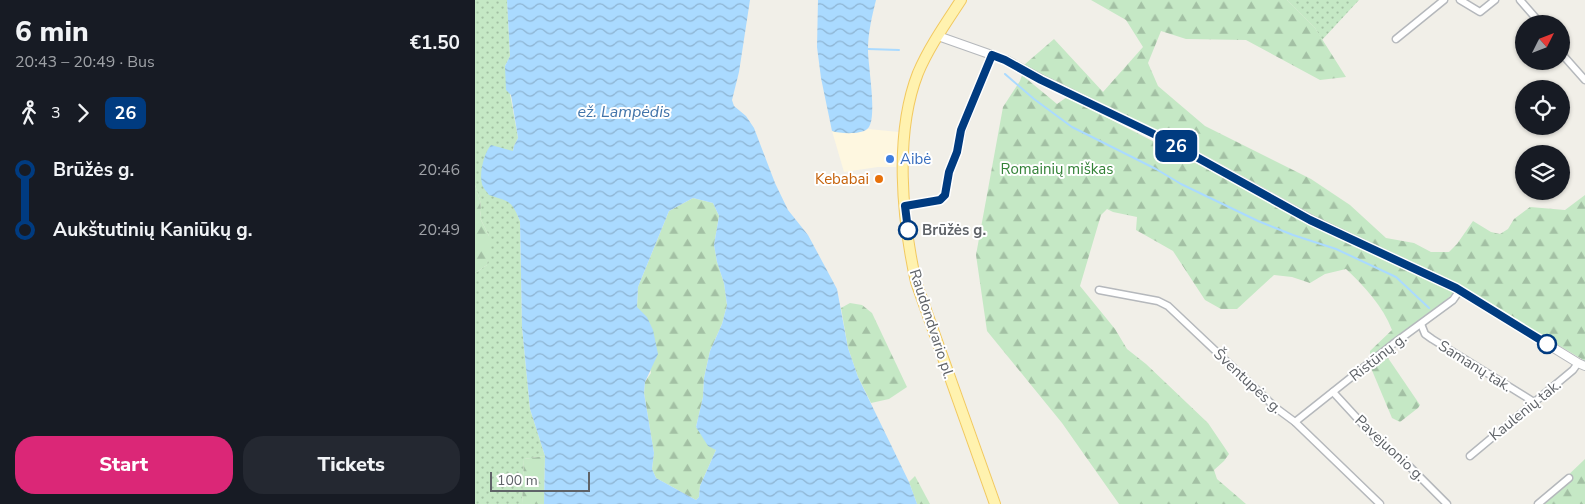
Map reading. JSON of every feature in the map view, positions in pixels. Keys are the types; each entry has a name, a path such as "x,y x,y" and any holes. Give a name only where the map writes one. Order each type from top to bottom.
{"main road":[{"name":"Raudondvario pl.","path":"961,0 919,71 907,111 903,143 905,206 916,282 995,504"}],"street":[{"path":"1396,39 1444,0"},
{"path":"1460,0 1480,12 1495,0"},
{"path":"1520,0 1533,15"},
{"path":"938,36 1005,60 1041,80 1162,138 1310,220 1460,290 1582,364"},
{"path":"905,206 940,200 945,195 949,172 957,152 961,130 992,55"},
{"path":"1570,63 1585,80"},
{"name":"Šventupės g.","path":"1099,290 1159,301 1168,306 1275,408 1295,422 1380,504"},
{"name":"Ristūnų g.","path":"1295,422 1453,300 1460,290"},
{"name":"Samanų tak.","path":"1421,324 1425,334 1534,402"},
{"name":"Kaulenių tak.","path":"1470,456 1582,364"},
{"name":"Pavejuonio g.","path":"1333,392 1379,442 1409,466 1447,504"},
{"path":"1538,504 1569,478"}],"shaded area":[{"path":"868,129 899,132 896,167 878,167 844,172 832,131 863,132"}],"green space":[{"path":"475,0 507,0 510,56 505,66 518,138 511,152 509,201 520,221 522,327 530,409 545,456 524,459 522,504 475,504 475,273 487,265 489,236 480,218 480,200 475,185"},
{"path":"1091,0 1287,0 1315,28 1346,77 1320,80 1246,40 1186,39 1161,31 1148,63 1158,86 1205,126 1311,179 1350,205 1386,238 1414,243 1431,252 1449,252 1473,221 1491,232 1500,234 1508,229 1514,219 1530,207 1565,210 1585,195 1585,361 1441,275 1331,225 1210,158 1158,131 1098,104 1024,65 1054,39 1103,92 1143,47 1126,20"},
{"path":"1287,0 1359,0 1322,40 1315,28"},
{"name":"Romainių miškas","path":"1022,75 1057,104 1067,97 1331,233 1456,291 1436,309 1370,357 1370,351 1392,330 1384,313 1366,289 1346,269 1325,274 1310,283 1292,277 1274,275 1237,309 1221,309 1205,300 1173,251 1136,230 1137,217 1107,209 1101,215 1080,286 1115,329 1127,349 1146,364 1208,423 1229,454 1214,470 1217,479 1246,504 1119,504 1062,423 987,331 976,255 1003,107"},
{"path":"475,185 480,200 480,218 489,236 490,248 487,265 475,273"},
{"path":"693,198 713,203 719,216 714,245 724,283 727,305 722,324 710,351 696,427 716,450 700,486 699,497 696,500 656,478 652,469 654,453 644,393 645,382 651,373 637,307 638,287 669,211"},
{"path":"850,303 862,305 872,313 907,387 889,399 871,403 858,377 848,348 841,308"},
{"path":"1386,355 1420,405 1400,422 1392,418 1371,368"},
{"path":"545,456 544,504 522,504 524,459"},
{"path":"1585,459 1585,504 1538,504"},
{"path":"915,476 930,504 917,504 909,482"}],"water":[{"name":"ež. Lampėdis","path":"507,0 750,0 739,72 732,100 734,106 746,116 754,128 775,183 788,210 808,235 837,289 848,348 858,377 909,482 917,504 544,504 545,456 530,409 522,327 520,221 512,205 489,195 483,187 481,179 483,163 491,145 513,151 518,138 511,95 506,90 505,66 510,56","holes":["693,198 713,203 719,216 714,245 724,283 727,305 722,324 710,351 696,427 708,446 716,450 700,486 699,497 696,500 656,478 652,469 654,453 644,393 645,382 658,354 653,330 647,317 637,307 638,287 669,211"]},
{"path":"818,0 876,0 868,44 871,121 866,130 857,133 832,131 821,78 817,47"}],"waterway":[{"path":"868,49 899,50"},
{"path":"1005,74 1034,99 1072,127 1156,169 1181,184 1258,221 1336,249 1396,277 1429,308"}],"bus line":[{"name":"26","path":"908,230 905,206 940,200 943,199 947,192 947,178 957,152 961,130 992,55 1162,138 1310,220 1456,288 1547,344"}],"place":[{"name":"Aibė","path":"890,159"},
{"name":"Kebabai","path":"879,179"},
{"name":"Brūžės g.","path":"908,230"}]}
